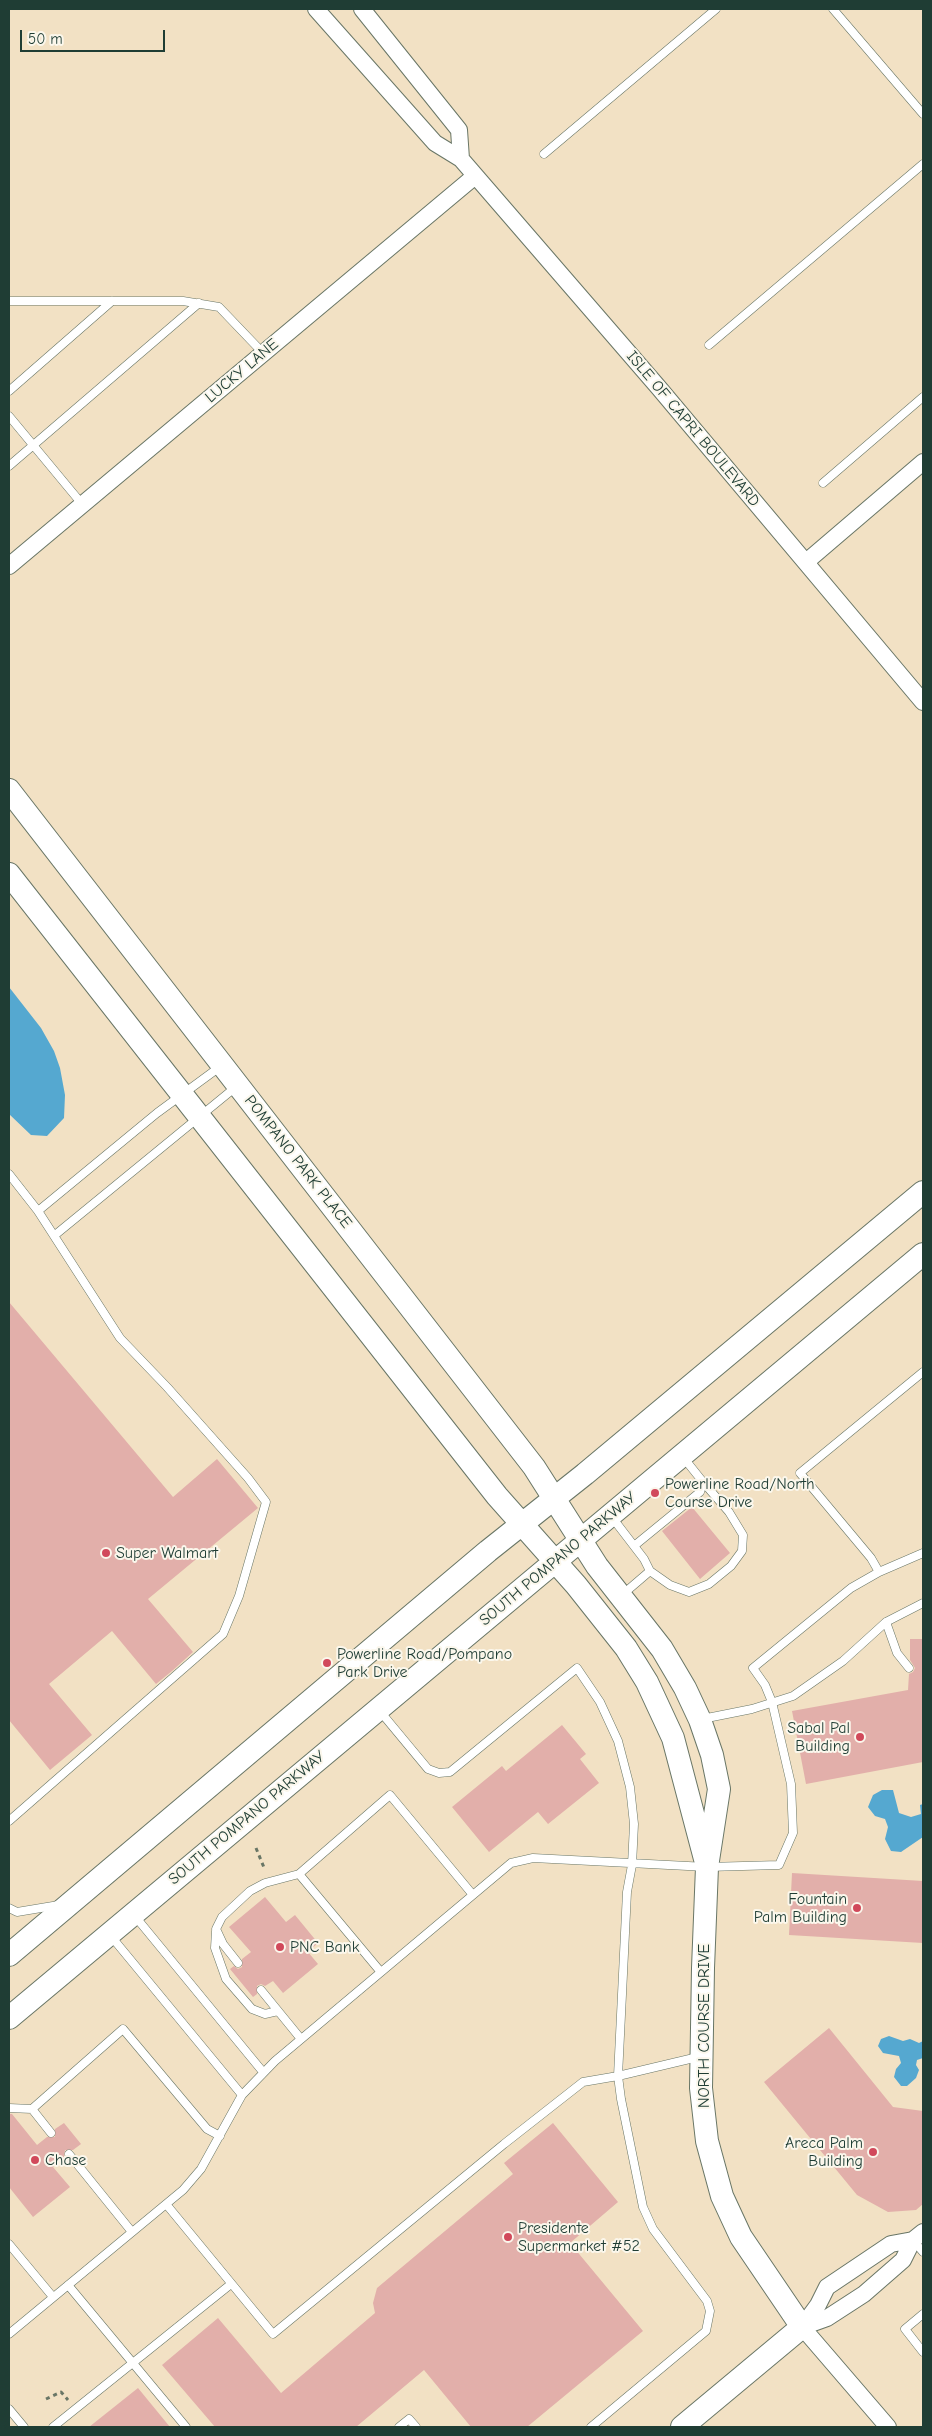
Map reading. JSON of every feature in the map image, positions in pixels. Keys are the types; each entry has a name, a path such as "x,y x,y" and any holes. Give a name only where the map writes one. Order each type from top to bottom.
{"street":[{"name":"ISLE OF CAPRI BOULEVARD","path":"316,9 435,143 461,159 659,388 923,702"},
{"path":"362,9 458,130 461,159"},
{"name":"LUCKY LANE","path":"9,566 475,176"},
{"path":"806,562 923,462"},
{"name":"POMPANO PARK PLACE","path":"9,790 534,1468 581,1540"},
{"path":"9,874 497,1496 522,1524"},
{"path":"9,1955 522,1524 923,1192"},
{"name":"SOUTH POMPANO PARKWAY","path":"9,2018 923,1256"},
{"name":"NORTH COURSE DRIVE","path":"522,1524 612,1628 639,1667 656,1701 680,1758 707,1867"},
{"name":"NORTH COURSE DRIVE","path":"581,1540 596,1566 662,1649 685,1688 700,1720 712,1754 719,1789 707,1867 700,2056 703,2114 707,2141 722,2196 752,2254 802,2327 888,2427"},
{"path":"682,2427 802,2327 818,2305 827,2287 891,2244 920,2241"},
{"path":"802,2327 827,2318 864,2294 903,2260 920,2241"}],"lane":[{"path":"544,154 716,9"},
{"path":"833,9 923,114"},
{"path":"710,345 923,164"},
{"path":"9,301 200,303 219,307 263,353"},
{"path":"9,391 112,301"},
{"path":"9,466 200,303"},
{"path":"823,483 923,398"},
{"path":"9,416 82,504"},
{"path":"38,1211 156,1113 183,1096 222,1065"},
{"path":"55,1236 238,1085"},
{"path":"9,1174 55,1236 120,1338 248,1478 266,1502 239,1596 224,1634 9,1821"},
{"path":"879,1572 871,1558 800,1473 923,1372"},
{"path":"610,1515 634,1546 650,1571 670,1585 689,1592 709,1584 731,1566 742,1551 743,1535 729,1512 681,1456"},
{"path":"634,1546 700,1492 704,1482"},
{"path":"9,2334 183,2190 201,2169 242,2095 263,2072 380,1971 511,1863 534,1858 707,1867 779,1866 793,1833 791,1784 772,1702 765,1685 754,1668 851,1588 879,1572 923,1553"},
{"path":"621,1596 650,1571"},
{"path":"700,1720 793,1696 818,1680 886,1622 923,1603"},
{"path":"886,1622 897,1653 909,1668"},
{"path":"378,1709 428,1769 440,1773 450,1772 577,1668 600,1702 618,1742 631,1796 634,1824 632,1864 627,1892 618,2076 621,2099 643,2207 653,2228 707,2301 710,2311 706,2331 591,2427"},
{"path":"278,2011 264,2014 252,2009 226,1979 215,1948 216,1929 222,1917 250,1891 265,1883 299,1874 390,1795 473,1895"},
{"path":"299,1874 380,1971"},
{"path":"9,1908 17,1912 68,1904"},
{"path":"132,1914 263,2072"},
{"path":"216,1929 222,1944 238,1963"},
{"path":"109,1934 242,2095"},
{"path":"261,1990 301,2039"},
{"path":"9,2108 32,2109 123,2029 207,2129 220,2136"},
{"path":"166,2204 273,2334 504,2144 583,2082 618,2076 700,2056"},
{"path":"32,2109 51,2133"},
{"path":"68,2154 132,2232"},
{"path":"9,2244 52,2297"},
{"path":"53,2427 231,2284"},
{"path":"68,2285 186,2427"},
{"path":"923,2314 905,2329 923,2352"},
{"path":"9,2409 24,2427"},
{"path":"399,2427 409,2419 416,2427"}],"path":[{"path":"256,1848 266,1872"}],"water":[{"path":"9,987 41,1028 54,1051 60,1068 65,1095 64,1118 47,1136 31,1135 9,1114"},
{"path":"882,1790 893,1790 899,1813 911,1817 921,1814 920,1805 923,1804 923,1837 901,1852 891,1851 885,1839 888,1827 885,1819 875,1816 868,1807 873,1795"},
{"path":"889,2036 903,2041 910,2039 919,2043 923,2041 923,2058 917,2060 916,2065 919,2070 916,2078 907,2086 901,2086 894,2077 896,2069 901,2063 899,2056 883,2053 878,2046 881,2039"}],"building":[{"name":"Super Walmart","path":"9,1302 173,1497 217,1459 258,1508 148,1599 193,1652 172,1671 156,1684 112,1631 49,1684 92,1735 50,1770 9,1720"},
{"path":"692,1507 730,1553 700,1579 662,1531"},
{"name":"Sabal Pal Building","path":"910,1639 923,1639 923,1762 806,1784 792,1711 908,1690 909,1674 915,1668 910,1660"},
{"path":"562,1725 586,1754 580,1759 599,1783 548,1824 538,1812 489,1852 452,1807 502,1766 506,1771"},
{"name":"Fountain Palm Building","path":"792,1873 923,1881 923,1943 789,1935"},
{"name":"PNC Bank","path":"265,1897 286,1922 295,1915 318,1943 308,1952 318,1964 283,1993 273,1981 265,1986 261,1984 257,1986 257,1994 253,1997 230,1969 234,1966 238,1969 242,1967 242,1959 251,1952 229,1927"},
{"name":"Areca Palm Building","path":"829,2028 893,2107 923,2111 923,2204 916,2210 888,2212 857,2195 764,2082"},
{"name":"Chase","path":"9,2114 12,2114 37,2145 47,2137 55,2137 55,2129 64,2123 81,2144 73,2150 65,2150 64,2157 53,2167 70,2187 33,2217 9,2187"},
{"path":"553,2123 618,2202 570,2243 643,2331 527,2427 471,2427 424,2370 356,2427 215,2427 162,2365 218,2318 281,2393 375,2313 373,2303 377,2288 513,2174 504,2163"},
{"path":"138,2388 170,2427 89,2427"}],"place":[{"name":"Powerline Road/North Course Drive","path":"655,1493"},
{"name":"Super Walmart","path":"106,1553"},
{"name":"Powerline Road/Pompano Park Drive","path":"327,1663"},
{"name":"Sabal Pal Building","path":"860,1737"},
{"name":"Fountain Palm Building","path":"857,1908"},
{"name":"PNC Bank","path":"280,1947"},
{"name":"Areca Palm Building","path":"873,2152"},
{"name":"Chase","path":"35,2160"},
{"name":"Presidente Supermarket #52","path":"508,2237"}]}
